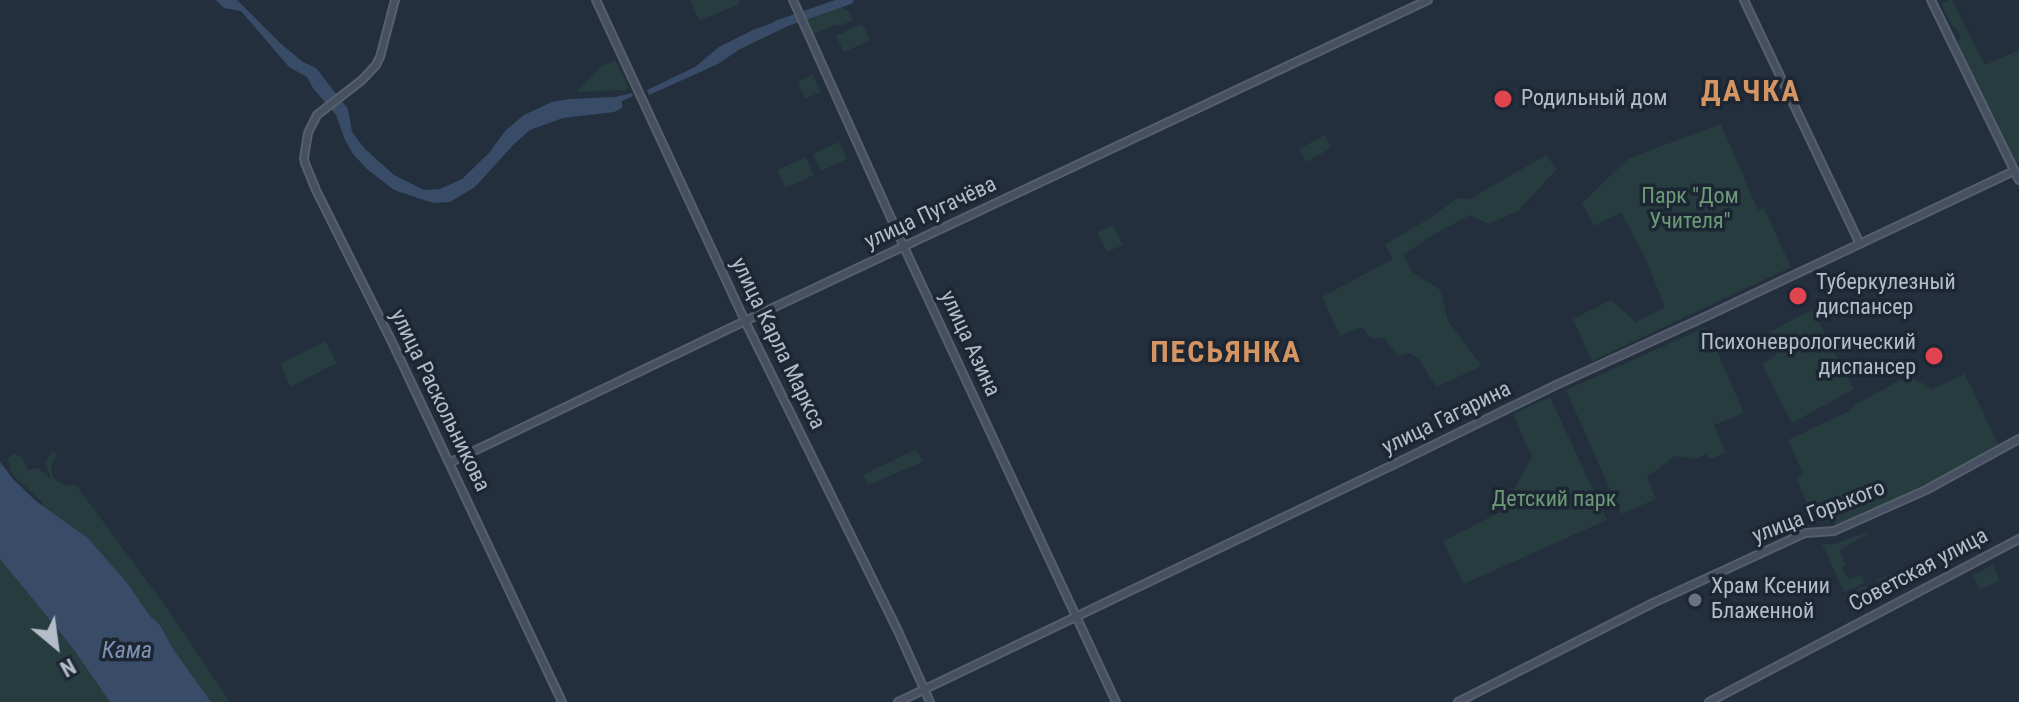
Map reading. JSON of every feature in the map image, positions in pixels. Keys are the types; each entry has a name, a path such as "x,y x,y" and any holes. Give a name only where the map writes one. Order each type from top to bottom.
{"street":[{"name":"улица Раскольникова","path":"395,0 376,65 311,123 304,158 308,173 392,342 562,702"},
{"name":"улица Карла Маркса","path":"596,0 745,321 930,702"},
{"name":"улица Азина","path":"793,0 904,247 1116,702"},
{"name":"улица Пугачёва","path":"449,463 1428,0"},
{"path":"1744,0 1860,244"},
{"path":"1931,0 2019,180"},
{"name":"улица Гагарина","path":"898,702 1556,385 2014,171"},
{"name":"улица Горького","path":"1458,702 1653,603 1805,533 1834,531 1926,490 2019,439"},
{"name":"Советская улица","path":"1709,702 2019,539"}],"green space":[{"path":"690,0 738,0 740,4 699,21"},
{"path":"1952,0 1985,65 2019,50 2019,162 2015,164 1960,51 1958,42 1961,36 1941,4"},
{"path":"838,6 849,11 853,20 812,35 804,18"},
{"path":"862,24 871,40 844,52 836,36"},
{"path":"615,60 629,87 625,90 576,92 600,67"},
{"path":"813,74 821,92 805,99 798,82"},
{"name":"Парк \"Дом Учителя\"","path":"1721,124 1758,210 1764,208 1791,267 1592,361 1573,319 1611,300 1636,322 1665,307 1646,260 1621,212 1594,226 1582,203 1629,158"},
{"path":"1325,135 1331,148 1306,162 1299,149"},
{"path":"839,142 847,159 821,171 813,154"},
{"path":"1546,155 1557,169 1518,211 1489,224 1470,215 1403,255 1412,272 1440,290 1448,321 1482,366 1436,387 1419,359 1409,353 1398,356 1384,338 1371,338 1362,327 1340,336 1322,297 1393,259 1385,245 1458,198 1470,199"},
{"path":"806,157 814,175 785,188 777,170"},
{"path":"1113,225 1123,245 1107,252 1097,232"},
{"path":"1812,310 1854,389 1792,423 1762,364 1777,355 1770,332"},
{"path":"1706,327 1744,413 1714,425 1726,453 1710,459 1706,454 1695,459 1675,456 1647,477 1656,499 1621,514 1566,390"},
{"path":"326,341 336,363 290,387 280,364"},
{"path":"1965,374 1998,444 1942,479 1843,525 1808,519 1803,507 1808,505 1796,478 1803,474 1788,440 1849,411 1856,404 1908,376 1930,390"},
{"name":"Детский парк","path":"1550,397 1607,520 1464,584 1443,541 1502,511 1532,457 1513,414"},
{"path":"916,449 923,462 868,485 863,475"},
{"path":"53,450 57,455 52,467 54,478 62,484 76,485 162,601 230,702 211,702 173,649 160,625 128,584 88,538 42,505 10,470 8,459 14,454 22,458 27,470 39,468 49,478 45,463"},
{"path":"1867,532 1839,550 1846,565 1842,568 1849,580 1861,575 1864,583 1844,592 1822,544 1835,544"},
{"path":"0,559 72,647 110,702 0,702"},
{"path":"1993,565 2000,580 1980,590 1973,575"},
{"path":"1891,574 1898,589 1883,596 1877,580"},
{"path":"1866,585 1875,600 1852,613 1844,596"}],"water":[{"path":"216,0 237,0 280,43 303,62 316,68 348,109 352,132 365,149 394,175 424,190 440,189 462,179 489,153 506,130 524,115 552,102 632,93 633,96 622,101 622,108 614,112 563,118 530,130 475,187 450,202 433,203 394,190 367,169 353,154 336,115 307,77 289,67 241,11 224,8"},
{"path":"789,17 786,27 740,49 718,64 649,95 647,90 695,67 719,47"},
{"name":"Кама","path":"0,462 36,501 88,538 160,625 173,649 211,702 110,702 72,647 0,559"}],"waterway":[{"path":"777,25 849,0"}],"place":[{"name":"Родильный дом","path":"1503,99"},
{"name":"Туберкулезный диспансер","path":"1798,296"},
{"name":"Психоневрологический диспансер","path":"1934,356"},
{"name":"Храм Ксении Блаженной","path":"1695,600"}],"district":[{"name":"ДАЧКА","path":"1751,93"},
{"name":"ПЕСЬЯНКА","path":"1226,354"}]}
